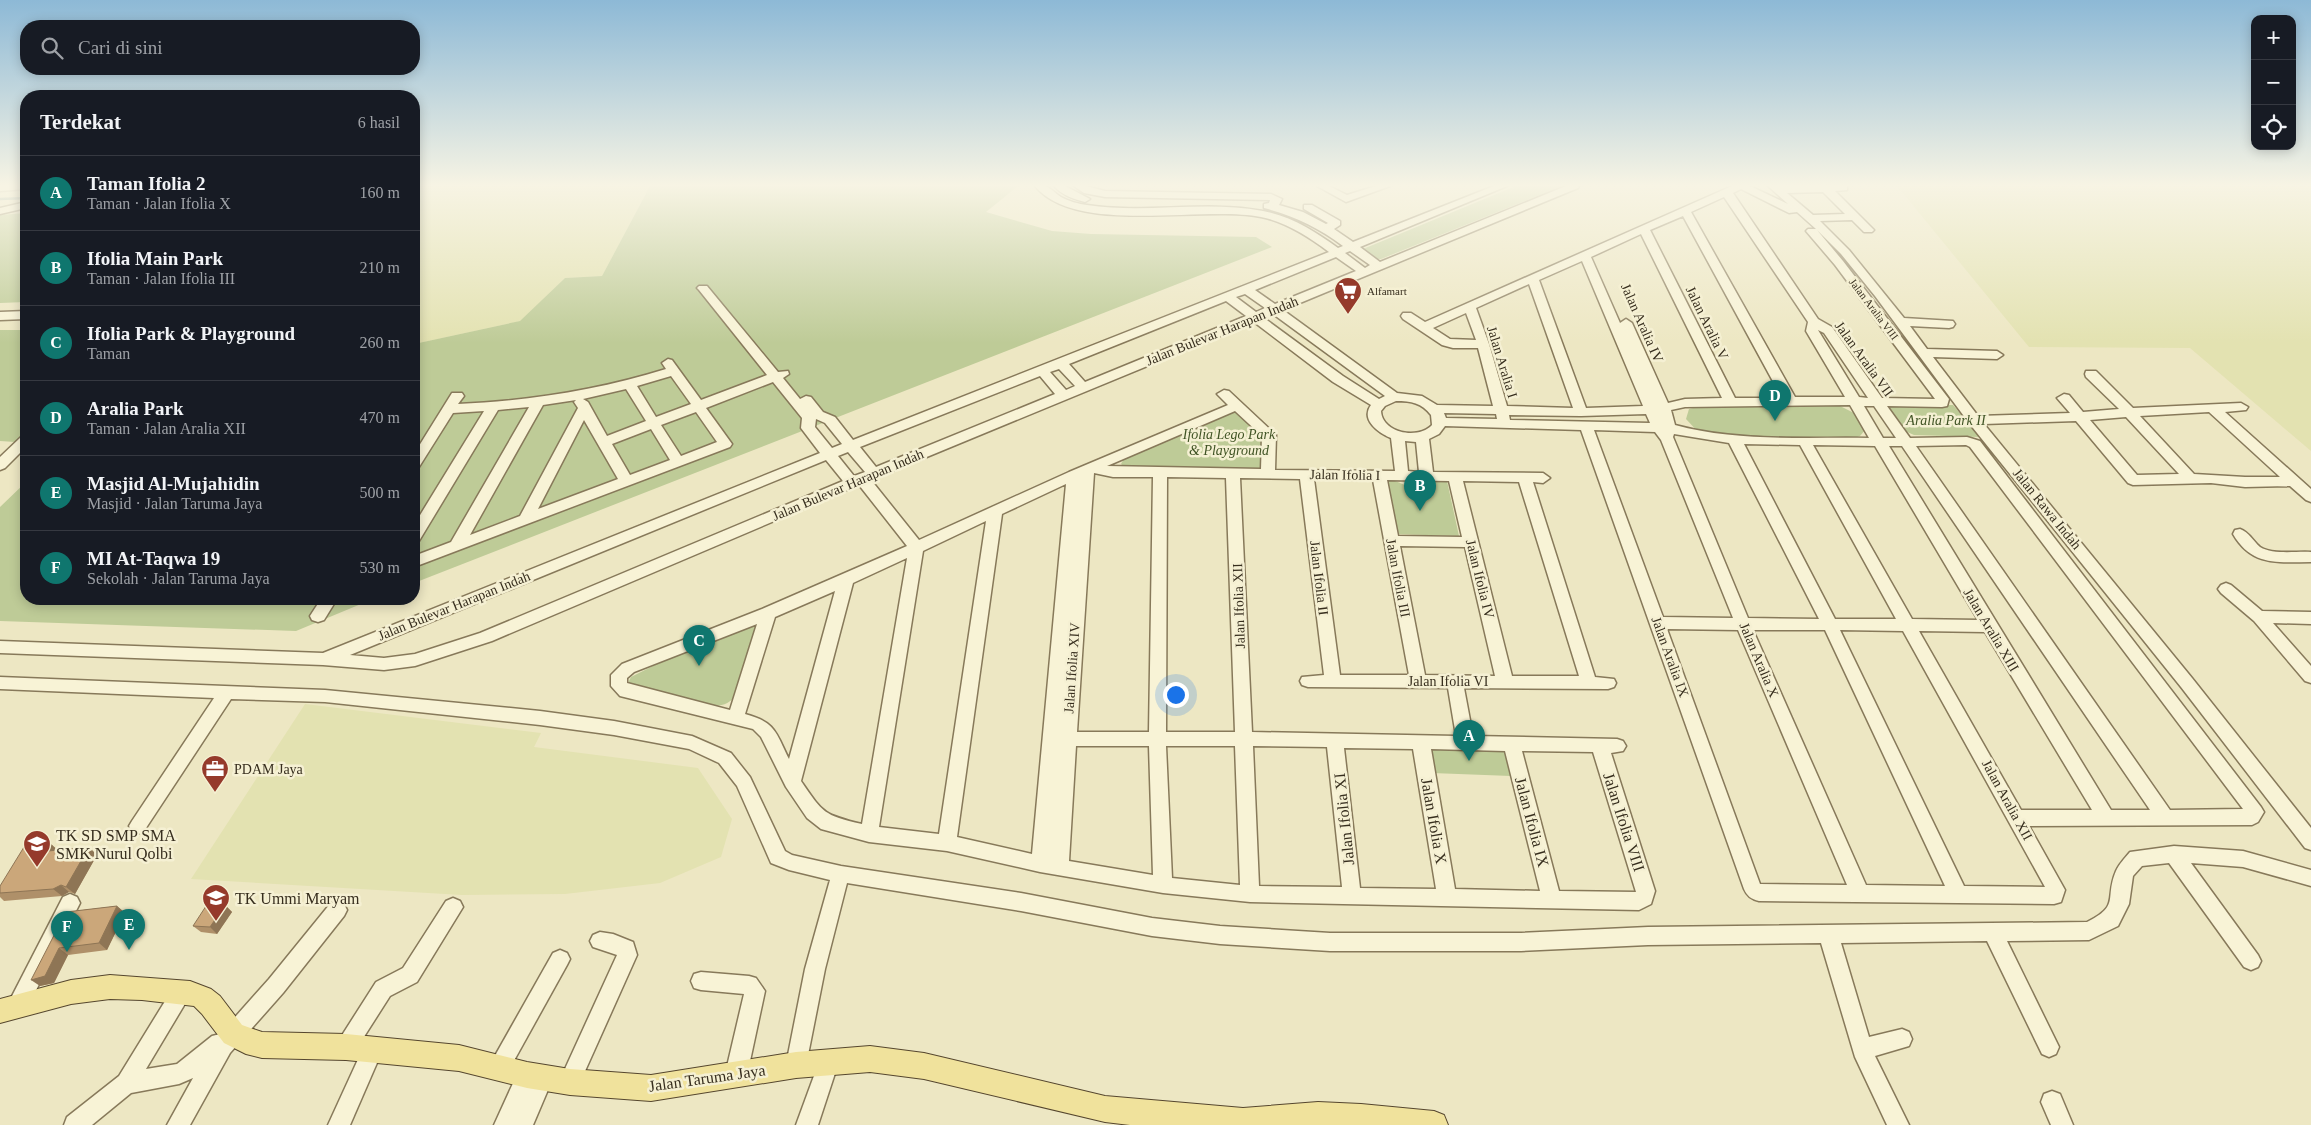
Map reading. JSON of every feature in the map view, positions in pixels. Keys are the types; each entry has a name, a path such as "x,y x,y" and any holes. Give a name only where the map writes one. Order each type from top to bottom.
{"main road":[{"path":"8,1009 89,989 126,987 182,992 202,998 211,1005 232,1033"},
{"name":"Jalan Taruma Jaya","path":"232,1033 246,1041 262,1045 346,1047 459,1058 534,1076 570,1082 651,1088 796,1065 829,1061 870,1060 924,1066 1105,1109 1243,1123 1318,1115 1361,1121 1434,1125"}],"street":[{"path":"1316,238 1365,272"},
{"path":"1339,238 1380,266"},
{"name":"Jalan Bulevar Harapan Indah","path":"323,659 829,454 1372,238"},
{"name":"Jalan Bulevar Harapan Indah","path":"0,646 396,663 415,660 486,637 863,478 1447,238"},
{"path":"1424,327 1624,238"},
{"name":"Jalan Aralia V","path":"1648,238 1730,402"},
{"path":"1701,238 1790,401"},
{"name":"Jalan Aralia VII","path":"1758,238 1814,322 1828,330 1904,443 2165,817"},
{"name":"Jalan Aralia VIII","path":"1818,238 1944,402 1937,404 1877,401"},
{"name":"Jalan Rawa Indah","path":"1831,238 1845,251 1974,420 2256,770 2311,842"},
{"name":"Jalan Aralia X","path":"1590,253 1657,408 1743,624 1860,892"},
{"name":"Jalan Aralia IX","path":"1533,278 1753,889"},
{"path":"709,288 813,417 830,420 851,446 863,478 916,547 869,834"},
{"path":"1246,289 1273,311 1394,397"},
{"path":"1228,297 1338,379 1378,404"},
{"name":"Jalan Aralia I","path":"1470,308 1504,419"},
{"path":"0,316 20,315"},
{"path":"1407,316 1446,342 1453,344 1482,344"},
{"name":"Jalan Aralia VII","path":"1814,322 1812,331 1880,442"},
{"path":"1901,322 1950,324"},
{"path":"1922,353 1997,355"},
{"path":"1061,363 1084,388"},
{"path":"420,560 725,444 671,367 630,386 581,402 448,409"},
{"path":"1042,371 1064,396"},
{"path":"2091,374 2191,479"},
{"path":"604,442 780,376"},
{"path":"630,386 678,462"},
{"path":"1224,394 1269,435 1268,474"},
{"path":"420,454 457,396"},
{"path":"1438,416 1437,428 1422,437 1398,437 1378,426 1374,418 1374,411 1378,404 1394,397 1417,399 1438,416 1504,419 1583,419 1686,403 1877,401"},
{"path":"2064,398 2133,480 2293,481"},
{"path":"581,402 626,481"},
{"path":"526,519 581,402"},
{"path":"457,545 538,403"},
{"path":"1236,406 1084,471 768,614 628,668 619,675 619,686 626,691 758,724 767,732 792,782 813,814 827,824 869,834 947,844 1040,864 1163,885 1250,894 1552,899"},
{"path":"1974,420 2079,417 2173,409 2242,407"},
{"path":"420,527 493,408"},
{"path":"2214,409 2311,497"},
{"path":"813,417 808,428 829,454 863,478"},
{"path":"1583,419 1735,441 1904,443 1967,441 1977,445 2255,812 2252,817 2105,816 2017,818"},
{"path":"1398,437 1402,476"},
{"path":"1422,437 1427,476"},
{"path":"1735,441 1829,624 1958,894"},
{"name":"Jalan Aralia XII","path":"1753,889 1759,893 1860,892 2054,896 2056,890 1804,441"},
{"name":"Jalan Aralia XIII","path":"1880,442 2105,816"},
{"path":"0,465 20,446"},
{"name":"Jalan Ifolia I","path":"1084,471 1543,478"},
{"name":"Jalan Ifolia XIV","path":"1059,866 1084,471"},
{"name":"Jalan Ifolia XIV","path":"1040,864 1084,471"},
{"path":"1160,472 1157,740 1163,885"},
{"name":"Jalan Ifolia XII","path":"1233,474 1250,894"},
{"name":"Jalan Ifolia II","path":"1306,474 1333,681"},
{"name":"Jalan Ifolia III","path":"1379,476 1418,681"},
{"name":"Jalan Ifolia IV","path":"1455,477 1505,682"},
{"path":"1525,478 1589,683"},
{"path":"947,844 995,512"},
{"path":"2240,534 2253,550 2265,556 2311,557"},
{"path":"1391,541 1471,542"},
{"path":"792,782 846,580"},
{"path":"2226,589 2259,617 2311,677"},
{"path":"318,616 325,605"},
{"path":"736,717 768,614"},
{"path":"2259,617 2311,618"},
{"path":"1657,623 1989,626"},
{"name":"Jalan Ifolia VI","path":"1308,681 1608,682"},
{"path":"1455,682 1466,742"},
{"path":"0,683 325,696 540,718 614,728 692,743 725,758 744,782 778,857 789,862 841,874 1021,902 1152,927 1229,936 1330,942 1521,942 1648,936 1829,936 2089,931 2112,920 2119,904 2124,873 2128,866 2137,858 2174,854 2243,859 2311,878"},
{"path":"138,826 226,692"},
{"path":"1067,740 1244,739 1512,744"},
{"name":"Jalan Ifolia XI","path":"1335,741 1352,897"},
{"name":"Jalan Ifolia X","path":"1421,743 1447,898"},
{"name":"Jalan Ifolia VIII","path":"1512,744 1608,746 1646,891 1644,898 1639,901 1552,899"},
{"name":"Jalan Ifolia IX","path":"1512,744 1552,899"},
{"path":"2174,854 2251,961"},
{"path":"796,1065 814,968 825,922 841,874"},
{"path":"8,1009 70,903"},
{"path":"346,1047 383,989 388,984 403,981 410,975 453,907"},
{"path":"178,1125 222,1046 276,986 337,910"},
{"path":"1994,934 2049,1047"},
{"path":"1829,936 1863,1049 1898,1125"},
{"path":"570,1082 627,956 626,948 621,945 600,941"},
{"path":"499,1068 560,959"},
{"path":"701,981 749,986 755,991 736,1075"},
{"path":"75,1125 126,1083 182,992"},
{"path":"126,1083 179,1074 189,1069 232,1033"},
{"path":"1863,1049 1902,1039"},
{"path":"339,1125 373,1049"},
{"path":"807,1125 829,1061"},
{"path":"505,1125 534,1076"},
{"path":"522,1125 534,1076"},
{"path":"2052,1102 2062,1125"}],"green space":[{"path":"0,238 20,238 20,302 0,303"},
{"path":"420,238 622,238 602,276 565,278 521,321 420,343"},
{"path":"622,238 1258,238 1272,247 420,581 420,343 520,321 565,278 602,276"},
{"path":"1388,238 1432,238 1381,259 1377,259 1363,249"},
{"path":"1940,238 2311,238 2311,451 2190,348 2029,347"},
{"path":"0,330 20,330 20,437 15,442 0,441"},
{"path":"1834,403 1856,414 1865,430 1860,436 1852,439 1723,439 1700,434 1686,419 1689,409 1701,406"},
{"name":"Aralia Park II","path":"1893,405 1953,405 1980,437 1914,435 1905,431 1886,410"},
{"name":"Ifolia Lego Park & Playground","path":"1236,410 1261,432 1263,468 1125,468 1121,464 1125,457"},
{"path":"1381,479 1421,488 1429,487 1433,481 1447,481 1459,536 1392,534"},
{"path":"20,488 20,605 359,605 296,631 0,621 0,507"},
{"path":"755,624 757,630 735,697 727,703 711,706 639,689 628,683 631,677 675,655"},
{"path":"305,704 541,733 534,747 698,768 732,819 721,857 660,883 565,894 462,895 191,879"},
{"path":"1428,747 1505,748 1511,776 1432,773"}],"building":[{"path":"52,845 48,851 89,847 66,887 61,885 53,889 0,893 0,886 24,847"},
{"path":"208,903 225,905 210,927 193,926"},
{"path":"117,906 99,943 59,948 45,976 31,980 66,912"}],"place":[{"name":"Alfamart","path":"1348,315"},
{"name":"Aralia Park","path":"1775,421"},
{"name":"Ifolia Main Park","path":"1420,511"},
{"name":"Ifolia Park & Playground","path":"699,666"},
{"name":"Taman Ifolia 2","path":"1469,761"},
{"name":"PDAM Jaya","path":"215,793"},
{"name":"TK SD SMP SMA SMK Nurul Qolbi","path":"37,868"},
{"name":"TK Ummi Maryam","path":"216,922"},
{"name":"Masjid Al-Mujahidin","path":"129,950"},
{"name":"MI At-Taqwa 19","path":"67,952"}]}
